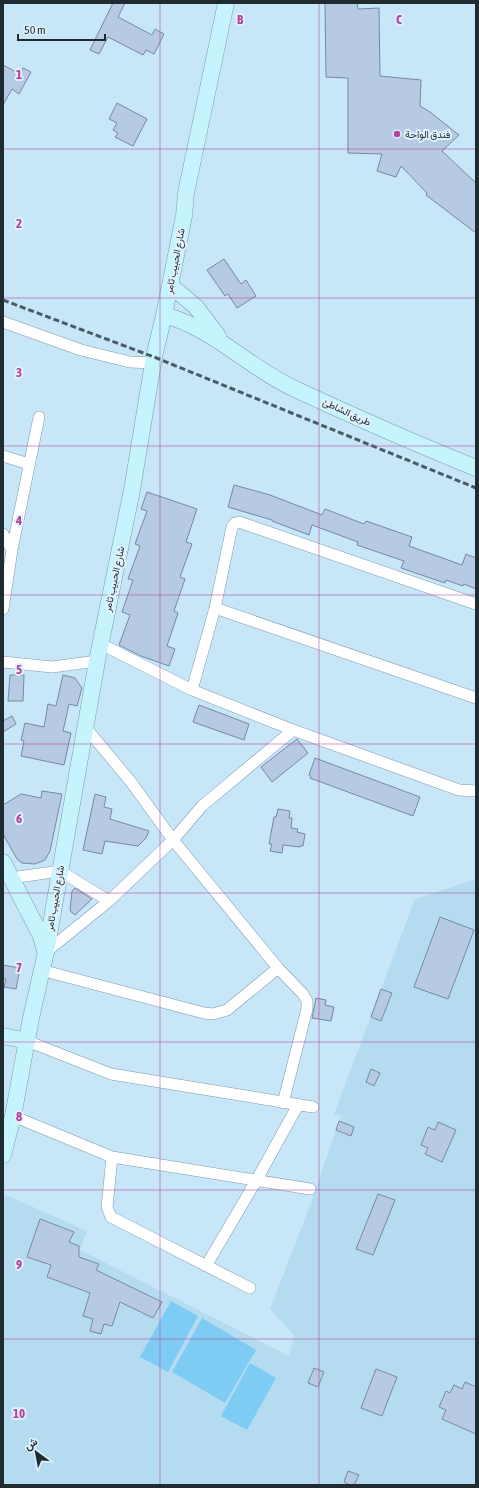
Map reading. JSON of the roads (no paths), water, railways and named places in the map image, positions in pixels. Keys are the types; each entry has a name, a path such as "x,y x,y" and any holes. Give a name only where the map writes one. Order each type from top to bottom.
{"street":[{"name":"شارع الحبيب ثامر","path":"3,1155 13,1116 41,970 46,952 97,661 132,490 154,362 184,216 186,193 226,3"},
{"name":"طريق الشاطئ","path":"170,285 196,307 224,344"},
{"name":"طريق الشاطئ","path":"164,315 181,320 224,344 293,388 403,438 476,468"},
{"path":"3,322 81,350 130,362 154,362"},
{"path":"3,608 12,550 39,417"},
{"path":"3,456 29,464"},
{"path":"192,690 215,608 232,527 235,523 239,522 476,604"},
{"path":"3,534 12,550"},
{"path":"215,608 476,698"},
{"path":"101,644 192,690 293,730 459,790 476,791"},
{"path":"3,662 52,667 97,661"},
{"path":"86,728 131,782 173,840 278,968 303,994 307,1001 308,1009 283,1103"},
{"path":"3,862 41,936 46,952 108,901 173,840 202,806 293,730"},
{"path":"12,878 60,871 108,901"},
{"path":"41,970 204,1013 213,1014 227,1010 278,968"},
{"path":"3,1036 27,1041 111,1074 313,1107"},
{"path":"206,1266 256,1181 298,1105"},
{"path":"13,1116 112,1157 310,1189"},
{"path":"112,1157 107,1207 111,1217 250,1288"}],"railway":[{"path":"3,300 154,357 476,488"}],"place":[{"name":"فندق الواحة","path":"397,134"}]}
